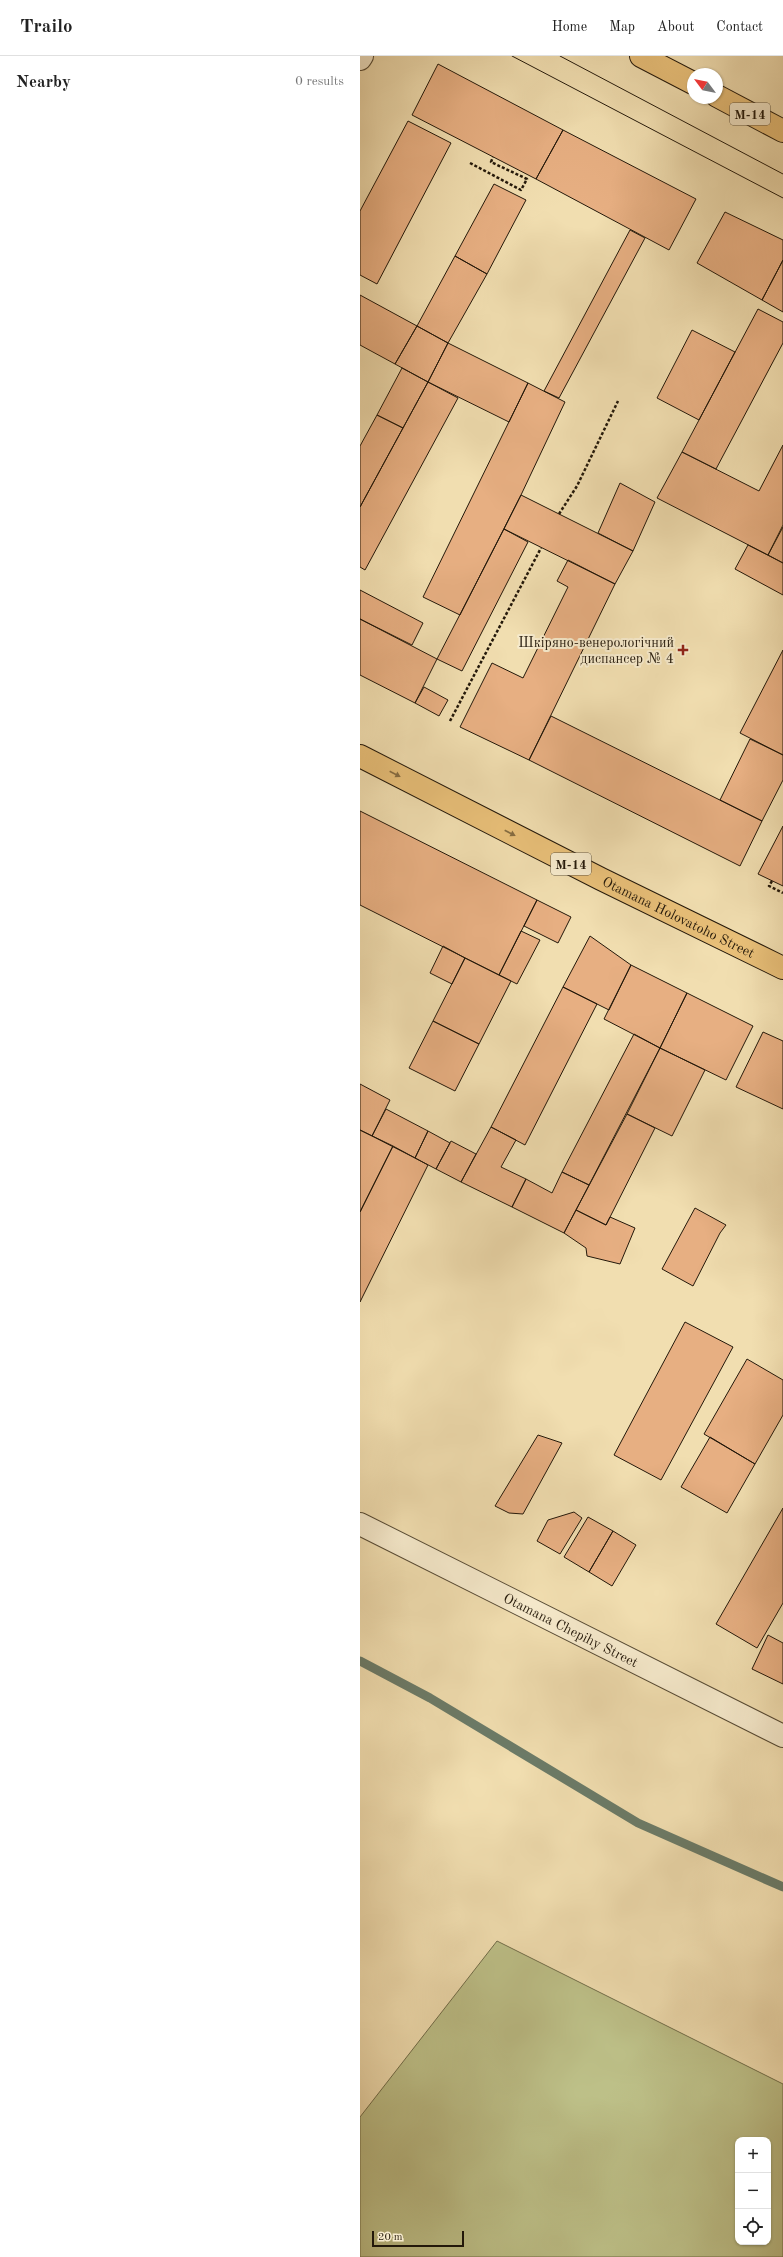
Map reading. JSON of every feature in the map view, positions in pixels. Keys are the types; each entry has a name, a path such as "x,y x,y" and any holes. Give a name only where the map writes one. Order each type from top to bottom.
{"main road":[{"path":"641,56 687,81"},
{"name":"М-14","path":"723,99 783,131"},
{"name":"Otamana Holovatoho Street","path":"360,756 601,879 783,968"}],"street":[{"name":"Otamana Chepihy Street","path":"360,1524 783,1736"}],"path":[{"path":"470,163 521,190 527,179 491,162 493,157"},
{"path":"559,514 577,486 618,402"},
{"path":"450,721 541,548"},
{"path":"772,880 769,886 783,893"}],"green space":[{"path":"497,1941 783,2084 783,2257 360,2257 360,2117"}],"building":[{"path":"438,64 563,130 536,179 412,115"},
{"path":"408,121 451,143 377,284 360,275 360,211"},
{"path":"563,130 696,199 669,250 536,179"},
{"path":"494,184 526,200 487,274 455,256"},
{"path":"725,212 783,240 783,260 762,300 697,263"},
{"path":"630,230 645,238 559,398 544,391"},
{"path":"455,256 487,274 448,343 417,326"},
{"path":"783,260 783,312 762,300"},
{"path":"360,295 417,326 395,364 360,345"},
{"path":"758,309 783,322 783,343 716,469 682,452"},
{"path":"417,326 448,343 428,382 395,364"},
{"path":"692,330 735,352 699,420 657,398"},
{"path":"448,343 528,383 509,422 428,382"},
{"path":"402,368 428,382 403,428 377,415"},
{"path":"428,382 458,398 365,570 360,567 360,507"},
{"path":"528,383 565,402 521,495 460,615 423,597"},
{"path":"377,415 403,428 360,507 360,446"},
{"path":"783,445 783,525 768,555 657,498 682,452 759,491"},
{"path":"620,483 655,502 633,551 598,533"},
{"path":"521,495 633,551 615,584 504,529"},
{"path":"783,527 783,563 768,555"},
{"path":"504,529 528,542 462,671 437,659"},
{"path":"748,545 783,563 783,595 735,569"},
{"path":"568,560 615,584 529,760 460,727 492,663 523,678 568,587 557,581"},
{"path":"360,590 423,623 412,645 360,619"},
{"path":"360,619 437,659 415,703 360,675"},
{"path":"783,650 783,755 740,733"},
{"path":"424,687 448,700 439,716 415,703"},
{"path":"551,716 762,821 740,866 529,760"},
{"path":"750,739 783,755 783,780 762,821 720,800"},
{"path":"360,811 537,900 499,975 360,905"},
{"path":"783,826 783,886 758,874"},
{"path":"537,900 571,917 558,943 524,926"},
{"path":"521,931 540,940 517,984 499,975"},
{"path":"590,936 631,965 609,1010 563,987"},
{"path":"443,946 465,958 452,984 430,973"},
{"path":"465,958 511,981 479,1044 433,1021"},
{"path":"631,965 687,993 660,1048 604,1019"},
{"path":"563,987 597,1004 525,1145 491,1127"},
{"path":"687,993 753,1026 726,1080 660,1048"},
{"path":"433,1021 479,1044 455,1091 409,1068"},
{"path":"763,1032 783,1041 783,1109 736,1087"},
{"path":"634,1034 660,1048 589,1185 562,1172"},
{"path":"660,1048 705,1070 672,1136 627,1114"},
{"path":"360,1084 390,1100 372,1136 360,1130"},
{"path":"386,1109 428,1131 415,1158 372,1136"},
{"path":"627,1114 655,1128 606,1225 576,1210"},
{"path":"491,1127 516,1140 501,1167 526,1179 512,1207 461,1182"},
{"path":"360,1130 393,1146 360,1212"},
{"path":"428,1131 450,1143 436,1169 415,1158"},
{"path":"451,1141 476,1154 461,1182 436,1169"},
{"path":"393,1146 428,1165 360,1302 360,1212"},
{"path":"562,1172 589,1185 564,1233 512,1207 526,1179 552,1193"},
{"path":"695,1208 726,1225 720,1233 693,1286 662,1269"},
{"path":"576,1210 606,1225 610,1217 635,1228 620,1264 587,1256 586,1248 564,1233"},
{"path":"685,1322 733,1347 661,1480 614,1455"},
{"path":"747,1359 783,1380 783,1415 755,1464 704,1434"},
{"path":"538,1435 562,1443 523,1514 509,1513 495,1506"},
{"path":"710,1437 755,1464 727,1513 681,1487"},
{"path":"783,1508 783,1603 757,1648 716,1624"},
{"path":"574,1512 582,1518 560,1554 537,1541 548,1520"},
{"path":"588,1517 613,1531 589,1572 564,1557"},
{"path":"613,1531 636,1545 612,1586 589,1572"},
{"path":"768,1635 783,1643 783,1684 752,1669"}],"waterway":[{"path":"360,1661 430,1698 638,1823 783,1887"}],"tram line":[{"path":"512,56 783,198"},
{"path":"560,56 783,174"}],"place":[{"name":"Шкіряно-венерологічний диспансер № 4","path":"683,650"}]}
